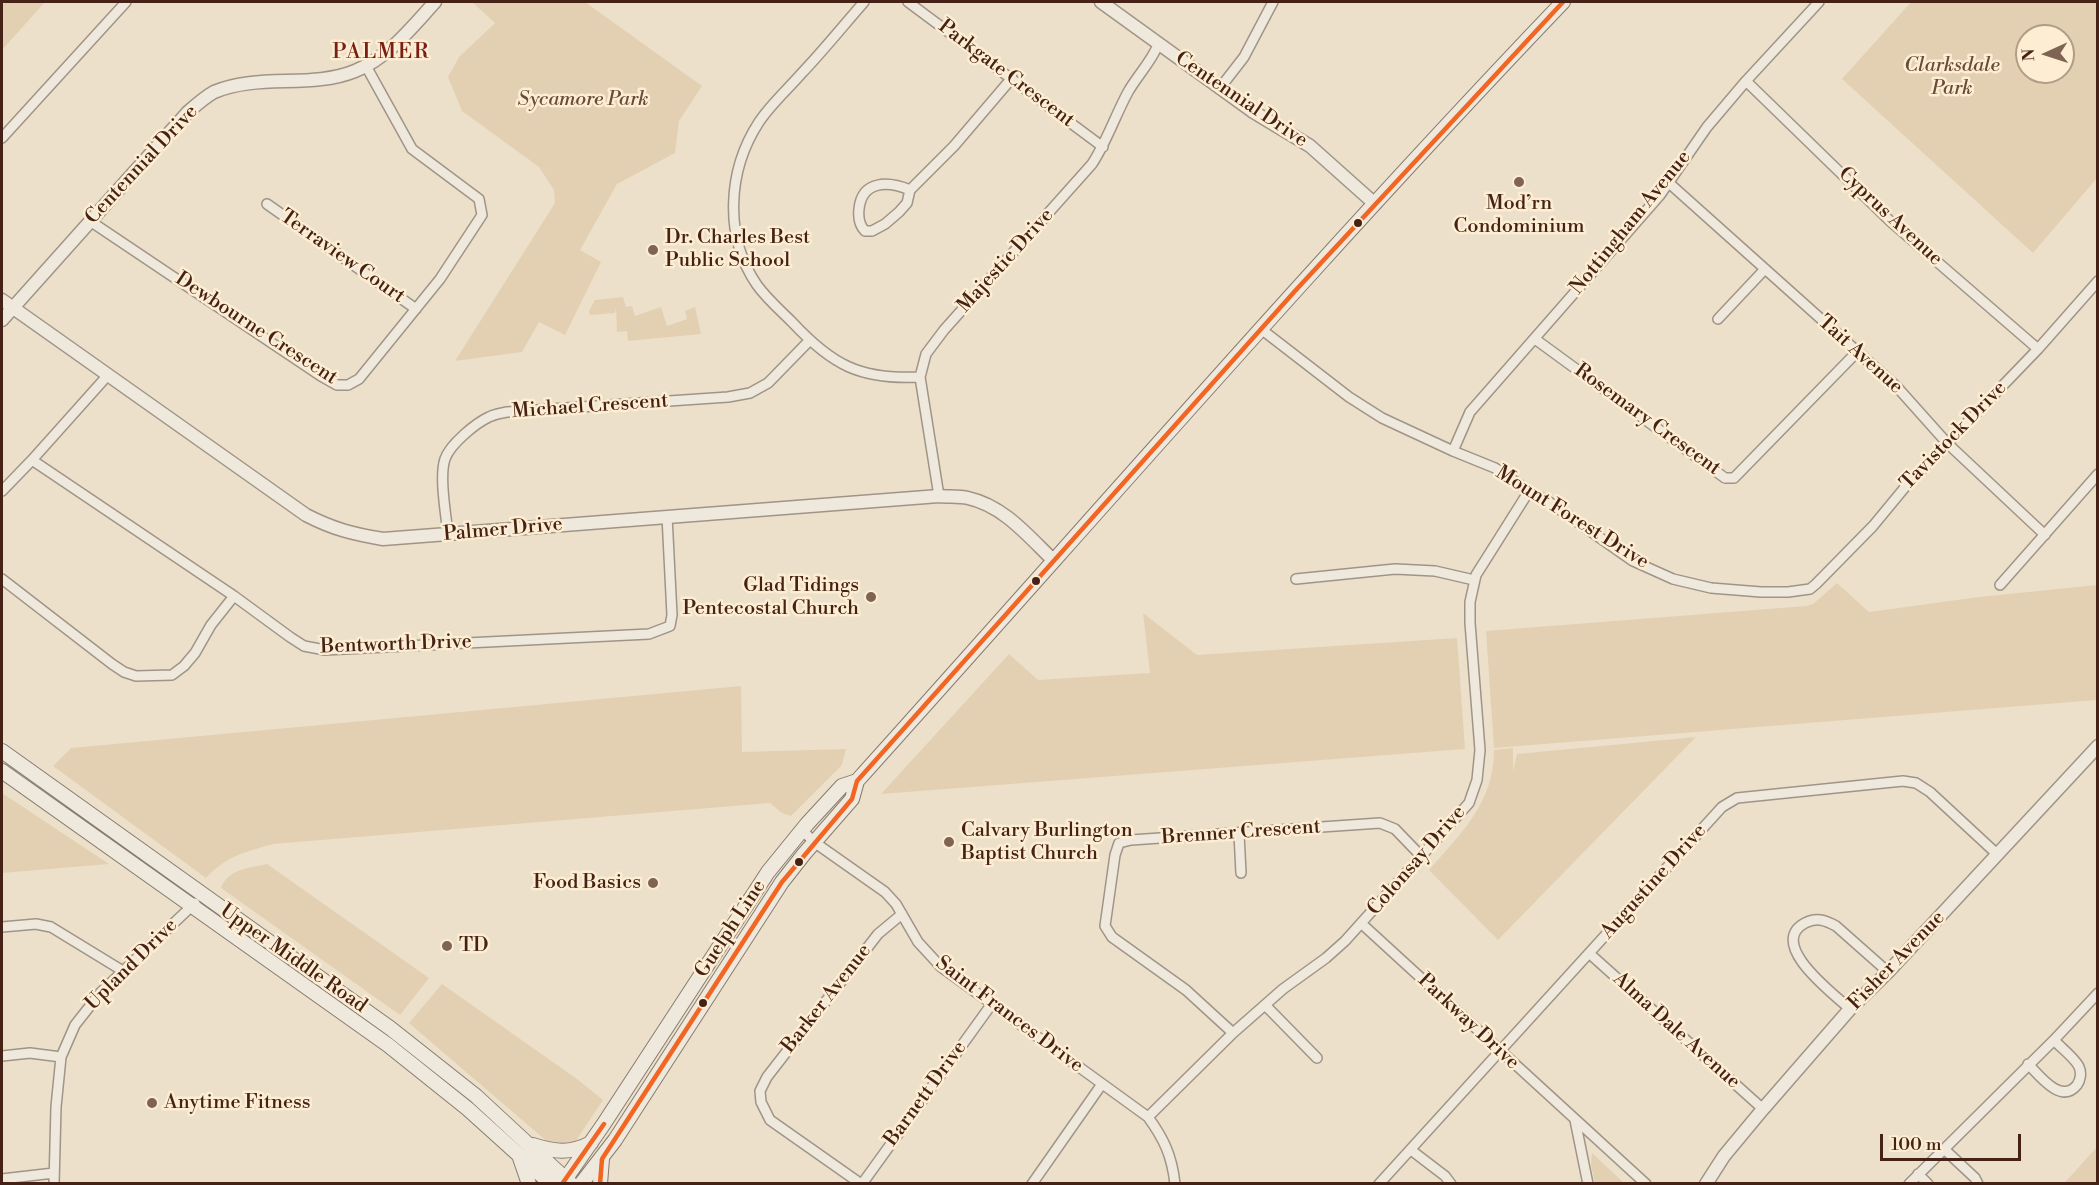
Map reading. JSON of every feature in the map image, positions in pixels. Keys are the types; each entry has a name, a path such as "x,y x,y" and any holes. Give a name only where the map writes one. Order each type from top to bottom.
{"main road":[{"name":"Guelph Line","path":"581,1184 602,1159 782,882 852,799 857,782 1261,329 1490,77 1563,2"},
{"name":"Upper Middle Road","path":"2,751 424,1054 476,1096 551,1184"},
{"name":"Upper Middle Road","path":"2,771 388,1044 468,1109 566,1182"},
{"name":"Guelph Line","path":"566,1182 768,873 801,830 842,786 857,782"},
{"path":"702,972 703,1003"},
{"path":"529,1184 522,1148 559,1152 573,1150 591,1143"},
{"path":"600,1184 602,1159"}],"street":[{"path":"2,138 126,2"},
{"name":"Centennial Drive","path":"2,320 188,112 213,93 245,83 330,78 366,66 386,53 435,2"},
{"path":"864,2 759,121 738,166 733,222 740,254 757,285 808,341 840,364 876,377 920,377"},
{"name":"Parkgate Crescent","path":"908,2 1103,147"},
{"name":"Centennial Drive","path":"1101,2 1252,111 1310,146 1376,204"},
{"path":"1220,88 1244,57 1273,2"},
{"name":"Nottingham Avenue","path":"1453,451 1470,412 1669,183 1707,127 1746,81 1819,2"},
{"name":"Majestic Drive","path":"939,496 920,377 926,354 944,330 1092,164 1103,147 1127,94 1158,45"},
{"name":"Dewbourne Crescent","path":"90,221 337,385 348,385 359,379 440,279 482,215 479,199 469,189 412,149 366,66"},
{"path":"910,190 894,185 871,186 863,193 861,200 858,217 860,226 865,231 872,231 885,224 907,203 910,190 954,146 1012,78"},
{"name":"Cyprus Avenue","path":"1746,81 1890,221 2038,349"},
{"name":"Tait Avenue","path":"1669,183 1897,387 1947,443 2045,535"},
{"name":"Terraview Court","path":"267,204 416,309"},
{"path":"1718,319 1766,268"},
{"name":"Tavistock Drive","path":"1810,589 1873,526 1906,486 2038,349 2097,281"},
{"name":"Palmer Drive","path":"2,300 306,515 329,527 382,539 939,496 966,497 1004,513 1054,561"},
{"name":"Mount Forest Drive","path":"1261,329 1349,397 1382,418 1495,468 1549,502 1633,561 1673,579 1711,588 1761,592 1810,589"},
{"name":"Rosemary Crescent","path":"1535,339 1725,478 1734,478 1857,352"},
{"name":"Michael Crescent","path":"448,534 443,487 445,459 465,435 491,416 507,412 728,397 750,393 768,383 808,341"},
{"path":"2,490 108,375"},
{"name":"Bentworth Drive","path":"32,460 304,646 325,650 649,634 670,626 672,615 667,516"},
{"path":"2000,585 2097,474"},
{"name":"Colonsay Drive","path":"1148,1117 1233,1033 1266,1006 1283,988 1326,958 1362,924 1469,803 1477,780 1480,750 1470,623 1470,602 1474,580 1529,491"},
{"path":"1296,579 1395,569 1435,571 1474,580"},
{"path":"2,579 112,664 136,676 172,675 184,666 234,596"},
{"name":"Fisher Avenue","path":"1706,1184 1724,1156 1851,1009 1998,855 2097,746"},
{"name":"Augustine Drive","path":"1379,1184 1722,807 1737,798 1903,781 1916,783 1930,792 1998,855"},
{"name":"Brenner Crescent","path":"1233,1033 1186,990 1112,937 1105,926 1115,855 1119,843 1131,840 1380,823 1395,829 1422,857"},
{"name":"Saint Frances Drive","path":"801,830 814,842 885,892 896,904 918,942 931,958 991,1005 1148,1117 1162,1137 1173,1163 1175,1184"},
{"path":"1239,834 1240,873"},
{"name":"Upland Drive","path":"54,1178 56,1107 61,1057 75,1025 101,992 203,894"},
{"name":"Barker Avenue","path":"861,1184 770,1120 761,1102 760,1091 767,1077 878,934 902,914"},
{"path":"1851,1009 1803,964 1794,950 1794,934 1803,924 1815,919 1836,926 1888,972"},
{"path":"2,927 36,924 51,927 123,971"},
{"name":"Parkway Drive","path":"1362,924 1646,1184"},
{"name":"Alma Dale Avenue","path":"1590,954 1763,1109"},
{"path":"1909,1184 2054,1040 2097,993"},
{"name":"Barnett Drive","path":"861,1184 991,1005"},
{"path":"1266,1006 1317,1058"},
{"path":"2028,1064 2056,1090 2067,1092 2076,1086 2081,1078 2080,1068 2054,1040"},
{"path":"2,1056 30,1053 61,1057"},
{"path":"1032,1184 1102,1084"},
{"path":"1575,1120 1588,1184"},
{"path":"1944,1149 1975,1178 1978,1184"},
{"path":"1411,1150 1445,1176 1450,1184"},
{"path":"1918,1174 1928,1184"},
{"path":"2,1179 54,1178"}],"green space":[{"path":"5,2 45,2 2,50 2,5"},
{"name":"Sycamore Park","path":"472,2 585,2 702,86 679,121 675,153 617,184 580,250 601,262 565,335 539,322 522,352 455,361 555,203 554,190 539,167 462,111 448,77 459,57 495,23"},
{"name":"Clarksdale Park","path":"1911,2 2097,2 2097,178 2033,253 1842,79"},
{"path":"623,297 626,307 632,306 635,316 661,307 667,326 687,319 685,311 695,307 701,334 628,341 627,331 617,332 616,308 615,313 590,315 589,311 595,300"},
{"path":"1837,583 1869,612 1979,597 2097,585 2097,700 1494,748 1486,631 1806,606 1813,604"},
{"path":"1143,613 1197,655 1457,638 1465,749 881,794 1009,654 1038,680 1150,673"},
{"path":"741,686 742,752 846,749 842,765 791,816 782,813 770,803 273,844 245,852 229,860 206,878 53,766 71,748"},
{"path":"1696,737 1498,940 1429,870 1464,830 1482,802 1493,769 1494,750 1513,748 1513,771 1517,754"},
{"path":"2,793 109,864 2,873"},
{"path":"267,864 429,978 400,1015 221,888 234,873"},
{"path":"442,984 577,1079 603,1100 575,1142 566,1145 550,1144 409,1023"},
{"path":"2097,1147 2097,1183 2064,1183 2068,1179"},
{"path":"1592,1153 1624,1183 1595,1183 1591,1165"}],"transit line":[{"path":"600,1184 602,1159 782,882 852,799 857,781 1295,291 1563,2"},
{"path":"562,1184 604,1124"}],"place":[{"name":"Mod’rn Condominium","path":"1519,182"},
{"name":"Dr. Charles Best Public School","path":"653,250"},
{"name":"Glad Tidings Pentecostal Church","path":"871,597"},
{"name":"Calvary Burlington Baptist Church","path":"949,842"},
{"name":"Food Basics","path":"653,883"},
{"name":"TD","path":"447,946"},
{"name":"Anytime Fitness","path":"152,1103"}],"district":[{"name":"PALMER","path":"381,53"}]}
